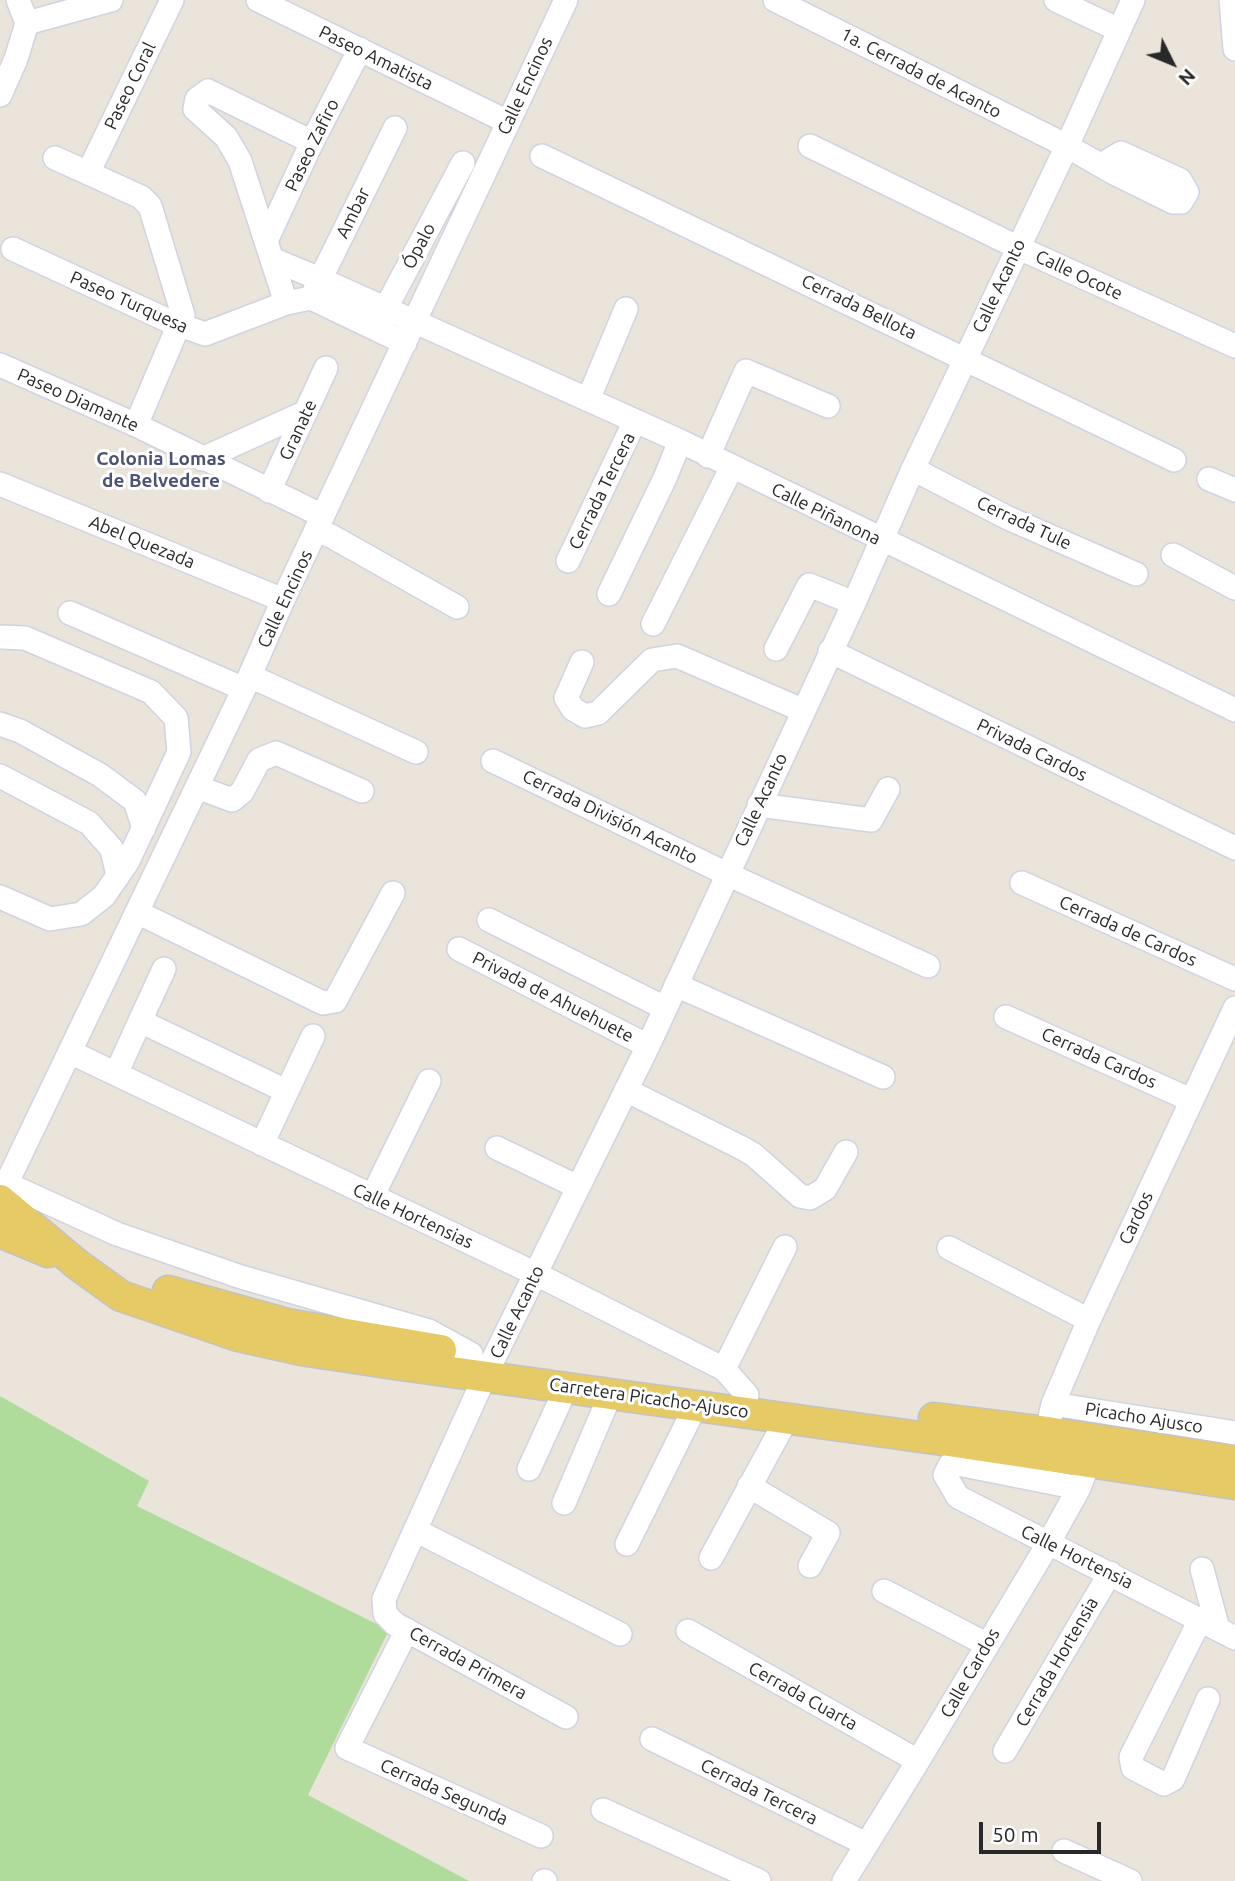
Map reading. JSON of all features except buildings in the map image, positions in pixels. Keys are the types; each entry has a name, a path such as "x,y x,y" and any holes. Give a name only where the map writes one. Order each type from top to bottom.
{"main road":[{"path":"2,1194 78,1265"},
{"name":"Carretera Picacho-Ajusco","path":"0,1232 78,1265 121,1296 238,1336 301,1350 483,1363 747,1395 1050,1418 1235,1461"},
{"name":"Carretera Picacho-Ajusco","path":"483,1363 567,1387 787,1418 1084,1474 1235,1484"}],"street":[{"path":"0,95 8,61 27,23 18,0"},
{"path":"27,23 111,0"},
{"name":"Paseo Coral","path":"88,173 172,0"},
{"name":"Paseo Amatista","path":"258,0 501,119"},
{"name":"1a. Cerrada de Acanto","path":"775,0 1101,165"},
{"path":"1056,0 1119,30"},
{"name":"Calle Acanto","path":"384,1599 483,1363 536,1274 648,1045 854,603 880,540 1067,146 1133,0"},
{"path":"1231,0 1235,49"},
{"name":"Calle Encinos","path":"2,1194 247,683 284,600 316,518 405,343 411,320 501,119 562,1"},
{"name":"Paseo Zafiro","path":"269,250 312,142 359,50"},
{"path":"286,303 240,161 226,138 195,109 197,99 208,91 312,142"},
{"name":"Ambar","path":"315,288 395,128"},
{"name":"Calle Ocote","path":"810,146 1017,247 1235,346"},
{"name":"Cerrada Bellota","path":"542,156 1174,460"},
{"path":"55,158 141,197 150,206 183,315 136,425"},
{"name":"Ópalo","path":"380,319 463,163"},
{"name":"Paseo Turquesa","path":"13,249 205,334 286,303 315,288"},
{"path":"269,250 315,288 380,319 405,343"},
{"path":"588,400 626,309"},
{"path":"380,319 411,320"},
{"name":"Calle Piñanona","path":"411,320 680,441 1235,710"},
{"name":"Paseo Diamante","path":"0,365 136,425 269,491 457,607"},
{"name":"Granate","path":"269,491 326,368"},
{"path":"708,456 746,371 828,406"},
{"path":"202,459 306,412"},
{"name":"Cerrada Tercera","path":"568,561 635,421"},
{"path":"609,594 680,441"},
{"path":"653,624 732,467"},
{"name":"Cerrada Tule","path":"913,469 1008,518 1136,574"},
{"path":"1209,479 1235,490"},
{"name":"Abel Quezada","path":"0,484 284,600"},
{"path":"1173,555 1235,588"},
{"path":"776,649 809,585 854,603"},
{"path":"70,612 416,752"},
{"path":"0,638 25,638 151,692 176,718 179,752 144,828 104,896 81,914 50,919 0,897"},
{"name":"Privada Cardos","path":"830,651 1235,848"},
{"path":"582,662 566,698 573,709 585,716 598,713 652,660 677,656 803,710"},
{"path":"0,724 20,730 100,775 135,801 144,828"},
{"path":"197,787 232,800 242,792 259,760 276,754 362,791"},
{"name":"Cerrada División Acanto","path":"493,761 727,874 928,966"},
{"path":"0,776 89,823 112,849 118,876"},
{"path":"759,805 871,820 888,789"},
{"name":"Cerrada de Cardos","path":"1022,883 1235,979"},
{"path":"137,912 323,1003 328,1003 335,1001 393,893"},
{"path":"489,920 665,1008"},
{"name":"Privada de Ahuehuete","path":"459,949 648,1045"},
{"path":"116,1074 164,969"},
{"path":"676,985 883,1077"},
{"name":"Cardos","path":"1050,1418 1090,1320 1235,1008"},
{"name":"Cerrada Cardos","path":"1006,1017 1191,1100"},
{"path":"140,1021 286,1091"},
{"path":"262,1144 313,1036"},
{"name":"Calle Hortensias","path":"70,1052 536,1274 724,1369 747,1395"},
{"path":"372,1197 429,1081"},
{"path":"626,1090 754,1155 800,1196 810,1198 825,1189 846,1152"},
{"path":"497,1147 578,1187"},
{"path":"2,1194 241,1277 429,1331 483,1363"},
{"path":"724,1369 785,1247"},
{"path":"949,1248 1090,1320"},
{"path":"529,1469 567,1387"},
{"path":"564,1503 611,1393"},
{"path":"627,1544 696,1405"},
{"path":"711,1558 787,1418"},
{"name":"Picacho Ajusco","path":"1050,1418 1235,1433"},
{"name":"Calle Hortensia","path":"1084,1474 958,1464 950,1465 946,1475 958,1497 1217,1629"},
{"name":"Calle Cardos","path":"844,1881 1048,1544 1084,1474"},
{"path":"749,1486 828,1532 810,1566"},
{"path":"415,1530 620,1634"},
{"path":"1202,1569 1217,1629 1131,1757 1133,1768 1164,1784 1173,1779 1208,1699"},
{"name":"Cerrada Hortensia","path":"1004,1751 1110,1573"},
{"path":"884,1591 986,1644"},
{"name":"Cerrada Primera","path":"384,1599 385,1614 395,1624 566,1717"},
{"name":"Cerrada Segunda","path":"407,1630 347,1748 541,1836"},
{"name":"Cerrada Cuarta","path":"688,1632 918,1761"},
{"name":"Cerrada Tercera","path":"652,1739 866,1844"},
{"path":"603,1810 759,1881"},
{"path":"1065,1851 1130,1881"}],"green space":[{"path":"0,1396 149,1481 137,1506 389,1630 308,1795 469,1881 0,1881"}],"district":[{"name":"Colonia Lomas de Belvedere","path":"161,470"}]}
